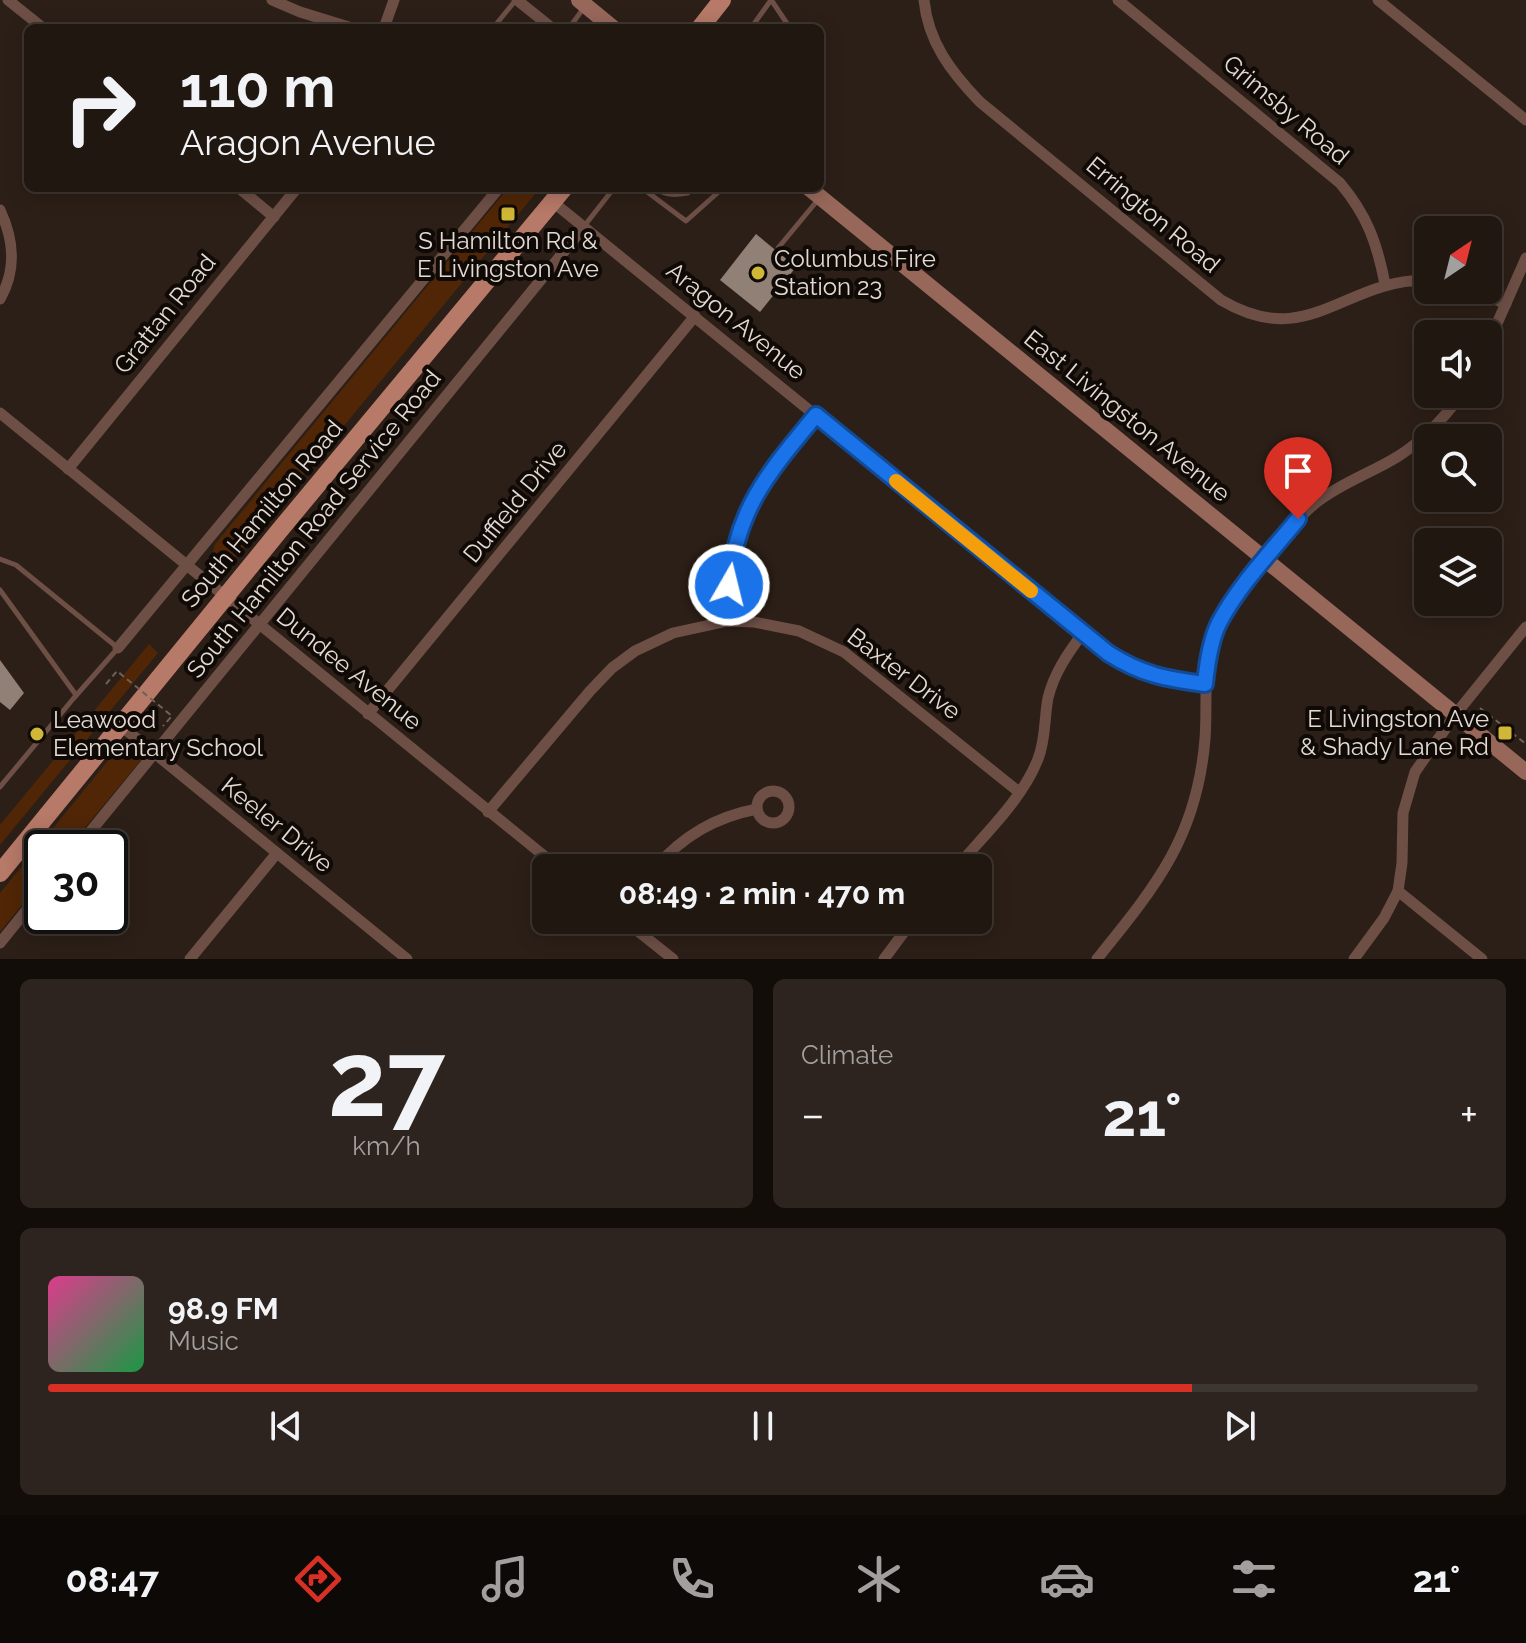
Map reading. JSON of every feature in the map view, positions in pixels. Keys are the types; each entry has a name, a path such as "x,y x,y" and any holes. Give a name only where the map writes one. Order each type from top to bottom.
{"main road":[{"path":"703,24 722,0"},
{"path":"582,3 608,24"},
{"name":"East Livingston Avenue","path":"815,192 1526,772"},
{"name":"South Hamilton Road","path":"0,873 558,195"}],"street":[{"path":"8,0 38,24"},
{"path":"272,0 339,24"},
{"path":"385,24 394,0"},
{"path":"516,0 547,24"},
{"name":"Errington Road","path":"924,0 934,42 962,84 1221,300 1250,314 1282,320 1304,317 1385,284 1414,281"},
{"name":"Grimsby Road","path":"1118,0 1340,183 1356,201 1370,226 1385,284"},
{"path":"1378,0 1526,120"},
{"path":"244,192 274,217"},
{"name":"Grattan Road","path":"68,469 294,192"},
{"path":"118,648 496,192"},
{"name":"Aragon Avenue","path":"558,195 584,227 1108,653 1145,673 1205,684"},
{"path":"0,210 11,236 13,250 10,277 0,299"},
{"name":"South Hamilton Road Service Road","path":"92,830 584,227"},
{"path":"1499,320 1526,258"},
{"path":"1502,302 1506,304"},
{"name":"Duffield Drive","path":"368,714 695,316"},
{"path":"1097,959 1158,880 1181,840 1201,776 1207,663 1218,625 1240,590 1298,519 1317,502 1397,458 1421,440 1450,408"},
{"name":"Dundee Avenue","path":"0,413 541,854"},
{"path":"728,621 732,554 740,526 769,473 816,415"},
{"name":"Baxter Drive","path":"488,812 612,668 635,651 673,633 728,621 754,622 799,631 844,652 1019,792"},
{"path":"1354,959 1384,918 1398,891 1403,813 1415,772 1455,715 1526,627"},
{"path":"968,854 1019,792 1041,750 1052,684 1060,666 1083,633"},
{"name":"Keeler Drive","path":"120,725 407,959"},
{"path":"669,854 690,834 737,813 757,809"},
{"path":"190,959 277,853"},
{"path":"1398,891 1482,959"},
{"path":"0,943 24,913"},
{"path":"642,934 673,959"},
{"path":"884,959 903,934"}],"lane":[{"path":"496,24 516,0"},
{"path":"754,24 772,0 787,24"},
{"path":"571,24 582,3"},
{"path":"584,227 611,192"},
{"path":"647,192 686,221 719,192"},
{"path":"661,192 674,195 689,192"},
{"path":"778,248 815,192"},
{"path":"0,559 16,565 118,648 0,787"},
{"path":"0,590 76,695"}],"path":[{"path":"106,684 117,671 172,716 163,726"},
{"path":"1480,708 1526,744"}],"shaded area":[{"path":"505,192 537,192 226,569 212,556 215,544"},
{"path":"149,644 158,653 0,845 0,825"},
{"path":"125,744 139,750 141,760 83,830 51,830 120,746"},
{"path":"24,864 24,902 0,932 0,893"}],"building":[{"name":"Columbus Fire Station 23","path":"756,234 796,267 760,312 720,280"},
{"name":"Leawood Elementary School","path":"0,660 24,693 10,710 0,702"}],"slow traffic":[{"path":"896,481 1031,591"}],"place":[{"name":"S Hamilton Rd & E Livingston Ave","path":"508,214"},
{"name":"Columbus Fire Station 23","path":"758,273"},
{"name":"E Livingston Ave & Shady Lane Rd","path":"1505,733"},
{"name":"Leawood Elementary School","path":"37,734"}],"route":[{"path":"729,585 732,554 740,526 754,497 769,473 816,415 1108,653 1126,665 1161,678 1205,684 1207,663 1218,625 1240,590 1298,519"}]}
